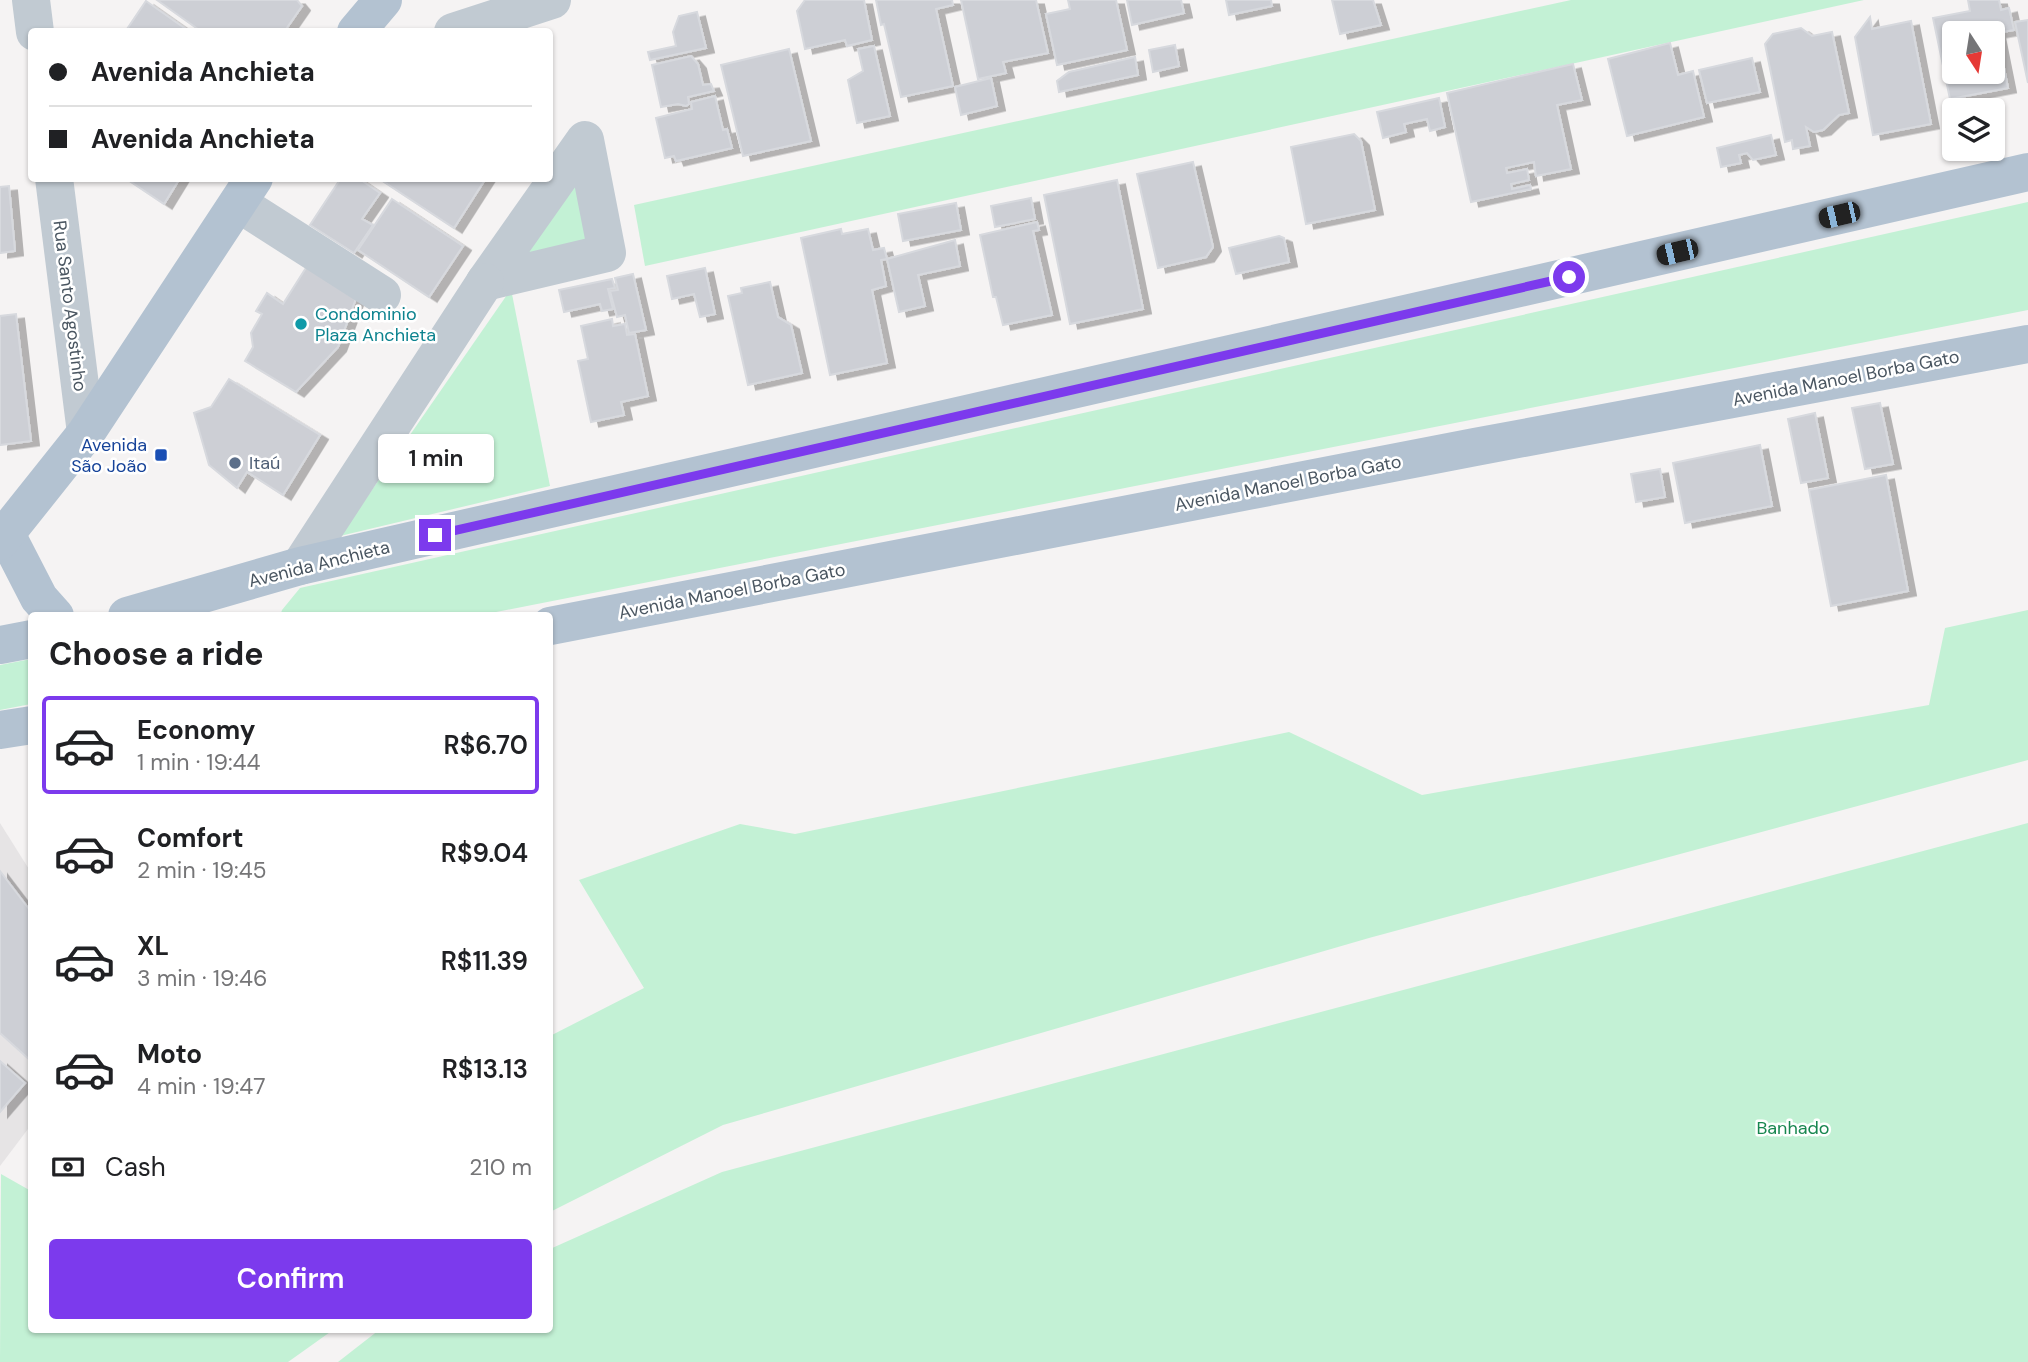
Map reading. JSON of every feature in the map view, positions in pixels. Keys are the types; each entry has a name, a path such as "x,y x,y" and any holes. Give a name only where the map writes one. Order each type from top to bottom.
{"main road":[{"path":"359,28 383,0"},
{"name":"Avenida Anchieta","path":"155,612 232,601 300,566 2028,172"},
{"path":"51,612 39,598 2,537 86,433 246,191"},
{"name":"Avenida Manoel Borba Gato","path":"553,625 1475,447 2028,344"},
{"path":"0,645 28,640"},
{"path":"0,730 28,725"}],"street":[{"path":"31,0 34,28"},
{"path":"460,0 488,6 549,1"},
{"path":"465,28 549,1"},
{"name":"Rua Santo Agostinho","path":"55,182 86,433"},
{"path":"246,191 382,295"},
{"path":"300,566 485,282"}],"shaded area":[{"path":"0,823 28,868 28,1129 0,1166"}],"green space":[{"path":"1571,0 1864,0 645,266 634,205"},
{"path":"577,180 590,244 520,258"},
{"path":"2028,202 2028,310 496,612 281,612 300,588"},
{"path":"511,289 550,486 340,536"},
{"path":"2028,610 2028,760 1369,938 723,1125 553,1210 553,1034 644,988 579,880 740,824 795,834 1289,732 1422,795 1929,705 1945,628"},
{"path":"28,660 28,705 0,710 0,665"},
{"name":"Banhado","path":"2028,823 2028,1362 338,1362 375,1333 553,1333 553,1248 722,1172"},
{"path":"1,1174 28,1189 28,1333 329,1333 288,1362 0,1362"}],"building":[{"path":"157,0 297,0 302,6 287,28 196,28"},
{"path":"805,0 864,0 872,40 847,46 845,40 805,49 797,11"},
{"path":"876,0 952,0 953,5 936,9 953,86 901,97"},
{"path":"961,0 1036,0 1048,53 1003,62 1006,73 978,79"},
{"path":"1068,0 1116,0 1127,50 1057,65 1046,14 1070,9"},
{"path":"1127,0 1181,0 1184,13 1132,25"},
{"path":"1226,0 1271,0 1272,6 1229,15"},
{"path":"1332,0 1373,0 1381,25 1340,34"},
{"path":"1968,0 1999,0 2001,10 2009,8 2014,30 2006,31 2006,21 1942,21 1942,61 1933,18 1970,11"},
{"path":"146,1 184,28 128,28"},
{"path":"697,12 706,48 650,60 648,52 676,46 673,32 679,16"},
{"path":"1870,17 1872,29 1911,21 1931,124 1873,135 1855,37"},
{"path":"2028,20 2028,83 2015,22"},
{"path":"1801,28 1812,36 1832,32 1849,113 1839,115 1823,130 1814,132 1806,127 1810,146 1793,149 1792,140 1785,142 1765,44 1773,34"},
{"path":"1670,43 1678,75 1693,71 1704,117 1627,136 1608,59"},
{"path":"1175,45 1179,66 1153,72 1149,50"},
{"path":"874,46 890,116 857,123 848,80 863,71 858,49"},
{"path":"789,49 811,141 743,156 721,65"},
{"path":"691,56 698,64 703,85 711,84 714,91 688,97 689,104 686,106 678,104 661,107 652,65"},
{"path":"1135,57 1138,75 1059,92 1057,81 1069,72"},
{"path":"1752,58 1760,92 1707,103 1699,70"},
{"path":"1573,64 1582,100 1557,105 1571,169 1536,176 1534,162 1506,168 1507,173 1527,169 1529,180 1511,184 1512,189 1530,185 1531,189 1471,202 1447,93"},
{"path":"991,78 997,106 961,115 955,87"},
{"path":"2006,78 2008,88 1950,98 1947,84 2006,84"},
{"path":"715,96 723,130 727,129 732,148 676,161 674,156 665,158 656,118 692,109 691,102"},
{"path":"1439,98 1445,127 1430,131 1427,119 1404,124 1406,132 1383,138 1377,112"},
{"path":"1354,134 1361,141 1375,210 1306,224 1291,147"},
{"path":"1771,135 1776,155 1753,160 1747,153 1739,155 1741,163 1721,167 1717,148"},
{"path":"1193,162 1213,247 1206,257 1158,268 1137,174"},
{"path":"1117,180 1143,309 1070,324 1044,195"},
{"path":"131,182 178,182 164,204"},
{"path":"338,182 364,182 380,193 362,219 373,225 354,253 310,225"},
{"path":"384,182 483,182 454,228"},
{"path":"9,186 15,251 0,253 0,187"},
{"path":"1031,198 1035,219 995,227 991,206"},
{"path":"392,199 463,246 429,297 358,250"},
{"path":"956,203 961,230 903,241 898,214"},
{"path":"1037,222 1039,230 1033,231 1052,315 1003,325 996,297 993,297 980,235"},
{"path":"841,229 842,234 868,229 873,250 884,248 887,259 881,260 886,286 872,290 887,363 830,375 801,238"},
{"path":"1279,236 1284,238 1289,262 1236,274 1229,248"},
{"path":"955,240 960,266 918,275 925,306 899,312 887,259"},
{"name":"Condominio Plaza Anchieta","path":"309,263 358,293 338,347 296,392 245,361 253,347 251,333 262,314 256,311 267,293 283,304"},
{"path":"705,268 715,314 700,317 694,294 672,299 667,276"},
{"path":"633,274 646,330 629,333 625,315 617,317 610,291 618,290 615,278"},
{"path":"612,279 615,288 608,289 613,309 602,311 600,304 564,312 559,290"},
{"path":"770,282 778,317 791,325 802,373 748,385 728,296 742,293 741,288"},
{"path":"16,314 31,441 0,445 0,316"},
{"path":"612,319 613,326 625,324 627,335 635,334 648,396 621,402 624,415 591,422 578,361 588,359 581,326"},
{"path":"229,379 320,435 283,495 247,472 237,488 209,465 194,413 211,407"},
{"path":"1880,403 1893,464 1865,469 1852,408"},
{"path":"1815,413 1828,478 1801,483 1788,419"},
{"path":"1760,445 1772,506 1685,523 1673,463"},
{"path":"1660,469 1665,497 1636,502 1631,474"},
{"path":"1886,475 1908,591 1831,606 1809,490"},
{"path":"0,871 28,908 28,1058 0,1033"},
{"path":"0,1061 25,1083 0,1112"}],"place":[{"name":"Condominio Plaza Anchieta","path":"301,324"},
{"name":"Avenida São João","path":"161,455"},
{"name":"Itaú","path":"235,463"}],"route":[{"path":"435,535 1569,277"}]}
